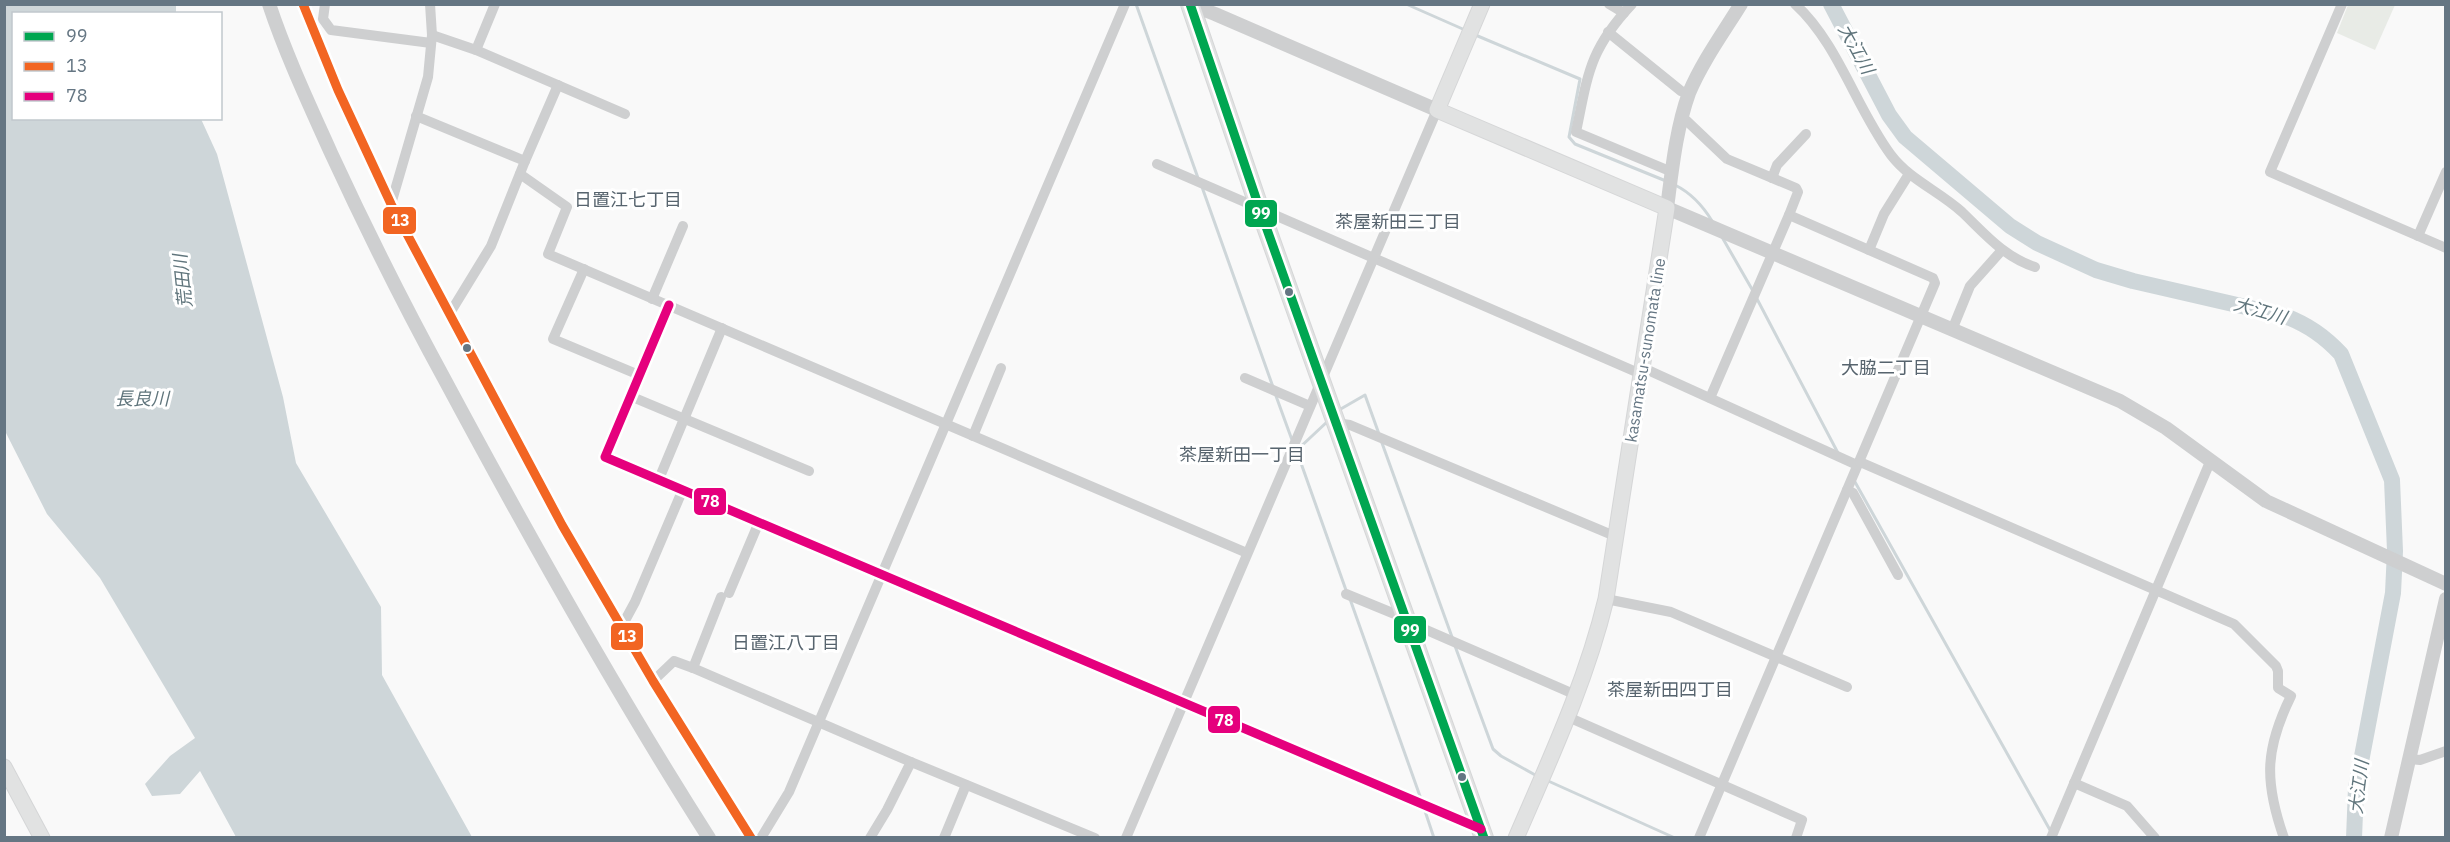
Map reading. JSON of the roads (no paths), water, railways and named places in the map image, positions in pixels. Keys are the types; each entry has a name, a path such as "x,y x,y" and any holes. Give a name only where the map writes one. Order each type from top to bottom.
{"main road":[{"path":"1482,4 1437,110 1667,208"},
{"path":"1191,7 1320,380 1483,833"},
{"name":"kasamatsu-sunomata line","path":"1516,837 1568,717 1597,636 1606,599 1667,208"},
{"path":"4,767 42,837"}],"street":[{"path":"269,4 308,102 395,288 589,641 655,753 709,837"},
{"path":"303,4 338,90 391,204 562,525 653,681 750,837"},
{"path":"325,4 323,19 331,30 432,39 476,50 625,114"},
{"path":"391,204 428,77 432,39 430,4"},
{"path":"476,50 495,4"},
{"path":"761,837 789,792 1125,4"},
{"path":"1609,4 1624,13"},
{"path":"1632,4 1596,50 1589,68 1576,132 1672,172"},
{"path":"1741,4 1703,65 1689,94 1681,119 1667,208 2120,401 2166,428 2266,501 2440,582"},
{"path":"1794,4 1806,14 1821,34 1870,124 1893,158 1908,174 1960,210 2002,250 2018,261 2035,267"},
{"path":"2342,4 2270,172 2445,248"},
{"path":"1126,837 1437,110 1215,14 1191,7"},
{"path":"1608,32 1680,91 1689,94"},
{"path":"450,313 490,246 558,85"},
{"path":"416,116 525,161"},
{"path":"1681,119 1687,121 1727,159 1796,188 1798,192 1710,398"},
{"path":"1772,178 1777,165 1806,134"},
{"path":"1157,164 1259,207 1372,259 1634,370 1650,371 2234,624 2276,666 2278,688 2292,696 2277,727 2268,761 2277,820 2284,837"},
{"path":"2418,236 2445,172"},
{"path":"520,174 567,207 548,254 1247,553"},
{"path":"1869,250 1884,214 1908,174"},
{"path":"1700,837 1935,283 1933,278 1790,215"},
{"path":"652,299 683,226"},
{"path":"1952,330 1970,286 2002,250"},
{"path":"584,269 553,339 639,375"},
{"path":"669,305 605,457 882,573 1483,833"},
{"path":"659,479 722,328"},
{"path":"973,436 1001,368"},
{"path":"1245,378 1310,406"},
{"path":"630,396 809,471"},
{"path":"1336,423 1350,425 1617,537"},
{"path":"2051,837 2210,462"},
{"path":"622,626 635,602 683,489"},
{"path":"1847,490 1853,493 1898,575"},
{"path":"693,668 759,522"},
{"path":"1346,594 1576,695"},
{"path":"1606,599 1671,612 1847,687"},
{"path":"2391,837 2445,600"},
{"path":"653,681 674,661 1095,837"},
{"path":"1568,717 1802,820 1796,837"},
{"path":"2410,759 2420,760 2445,751"},
{"path":"870,837 887,810 911,762"},
{"path":"2074,783 2127,806 2155,837"},
{"path":"944,837 966,784"}],"water":[{"name":"長良川","path":"5,4 176,5 176,12 12,12 12,120 201,120 217,154 283,397 296,463 381,607 382,675 472,837 236,837 200,771 180,794 152,796 145,784 170,756 195,738 100,578 47,514 5,431"}],"waterway":[{"path":"1136,4 1198,178"},
{"path":"1406,4 1465,30"},
{"name":"大江川","path":"1831,4 1889,115 1905,137 2010,226 2037,243 2096,270 2133,281 2285,316 2315,332 2341,354 2392,480 2395,551 2393,593 2356,788 2354,838"},
{"path":"1473,34 1580,79 1569,137 1575,144 1666,181"},
{"path":"1675,185 1696,200 1712,221"},
{"path":"1202,187 1273,387"},
{"path":"1722,237 1753,291"},
{"path":"1756,297 1838,453"},
{"path":"1339,410 1365,395 1379,434"},
{"path":"1276,396 1292,440"},
{"path":"1296,451 1328,421"},
{"path":"1382,443 1452,637"},
{"path":"1296,449 1347,593"},
{"path":"1855,482 2050,830"},
{"path":"1350,599 1421,799"},
{"path":"1455,646 1493,749 1537,776"},
{"path":"1546,780 1675,838"},
{"path":"1424,808 1434,838"}],"district":[{"name":"日置江七丁目","path":"628,200"},
{"name":"茶屋新田三丁目","path":"1398,222"},
{"name":"大脇二丁目","path":"1886,368"},
{"name":"茶屋新田一丁目","path":"1242,455"},
{"name":"日置江八丁目","path":"786,643"},
{"name":"茶屋新田四丁目","path":"1670,690"}],"water label":[{"name":"荒田川","path":"183,281"}]}
